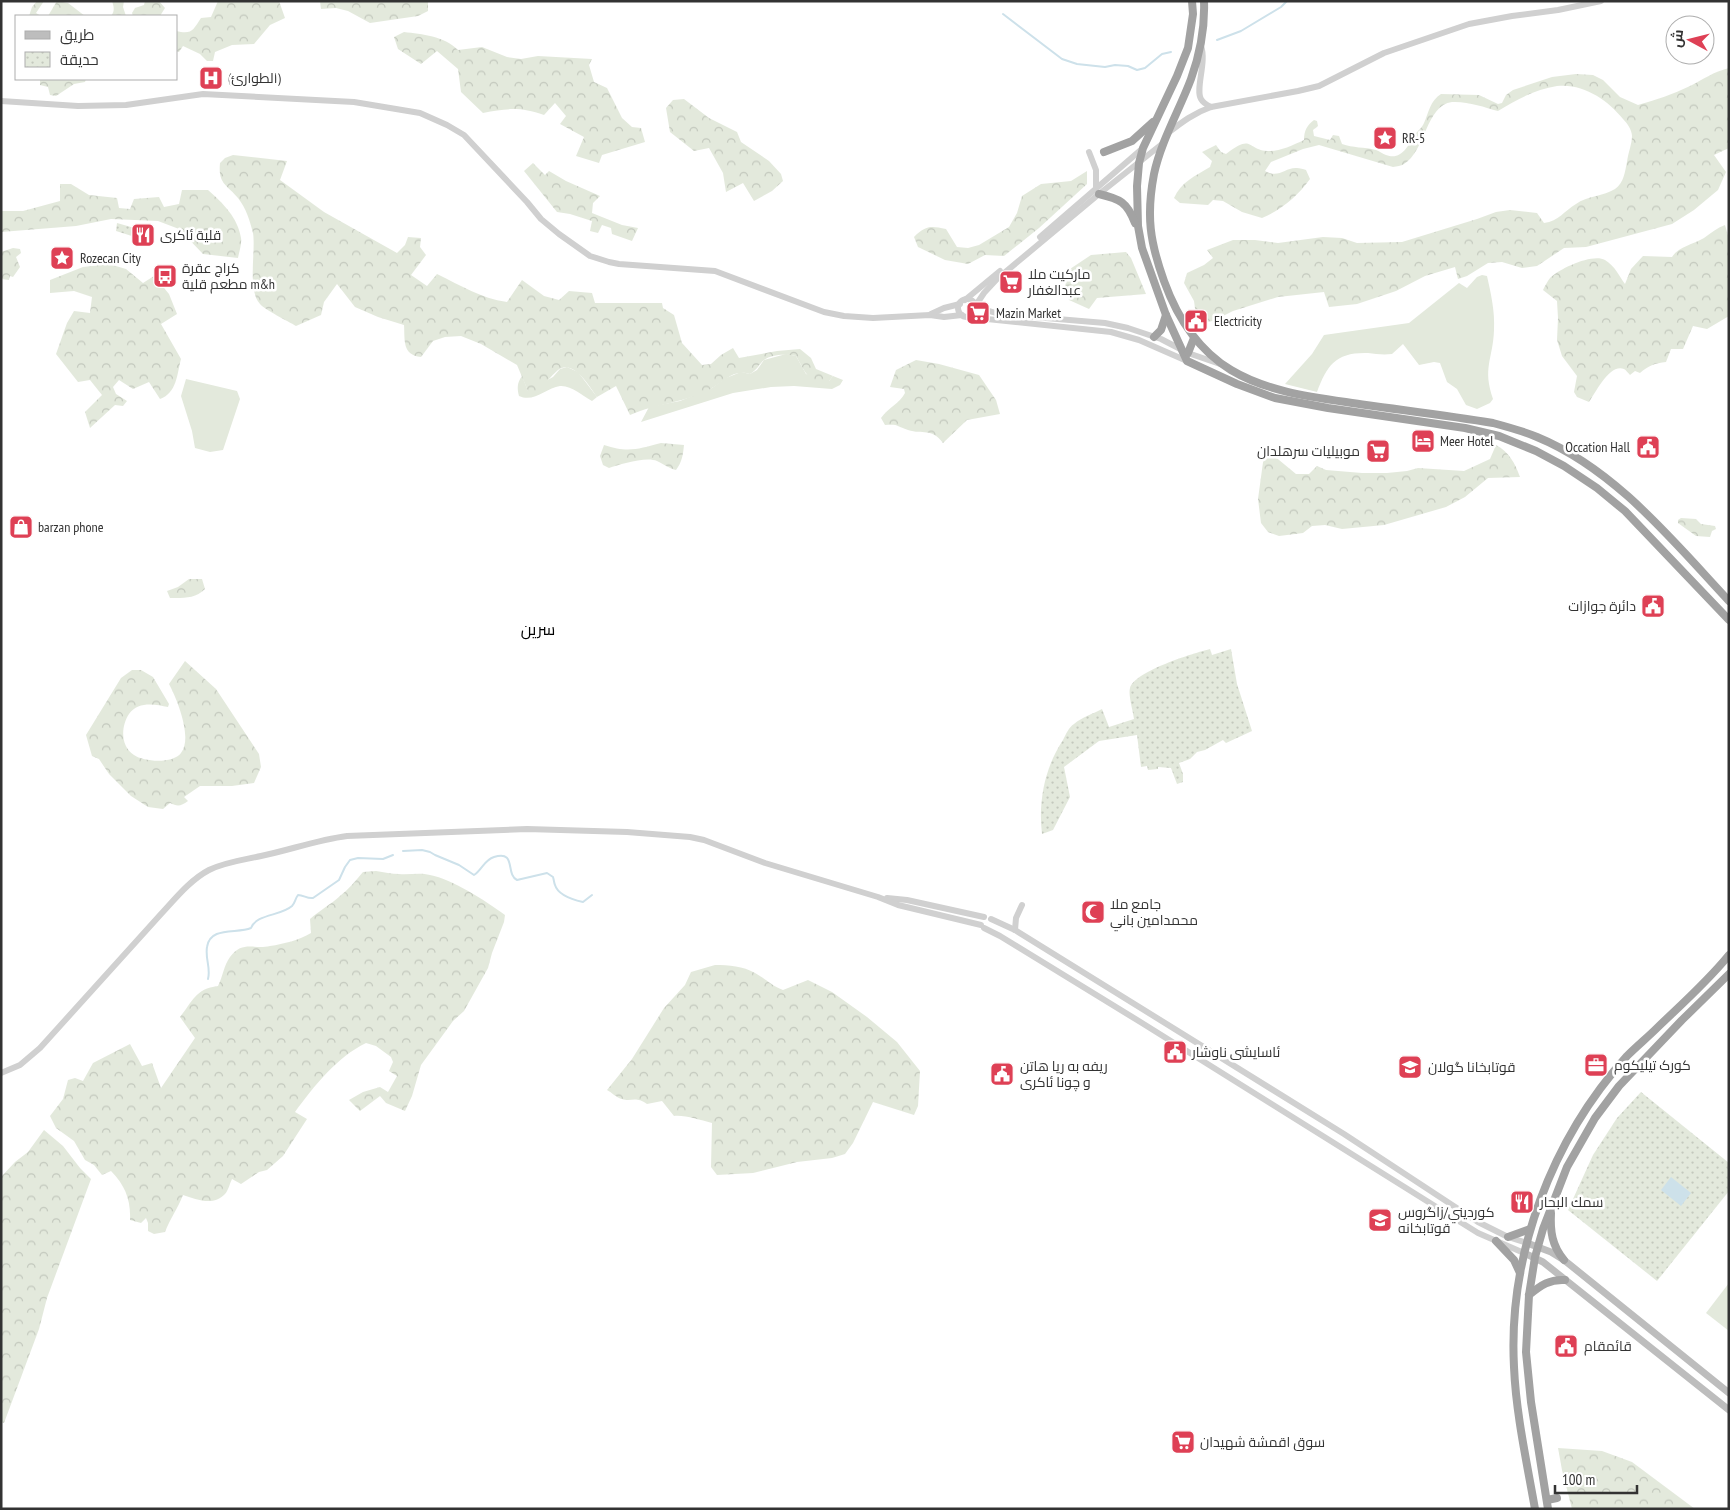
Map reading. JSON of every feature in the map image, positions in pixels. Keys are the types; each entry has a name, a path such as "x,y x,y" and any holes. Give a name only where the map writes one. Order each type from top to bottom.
{"highway":[{"path":"1139,235 1136,186 1139,163 1143,148 1188,48 1193,14 1192,1"},
{"path":"1204,1 1204,30 1201,46 1191,78 1162,144 1156,164 1150,209 1152,240 1167,288 1182,320 1194,338 1224,365 1247,378 1284,391 1493,423 1537,437 1576,458 1611,482 1661,528 1729,601"},
{"path":"1104,152 1132,141 1158,117"},
{"path":"1097,191 1114,197 1127,205 1166,315 1186,355 1237,384 1275,398 1328,408 1483,431 1536,450 1564,466 1625,511 1729,620"},
{"path":"1154,337 1161,330 1166,315"},
{"path":"1186,355 1194,338"},
{"path":"1692,580 1702,572"},
{"path":"1535,1509 1516,1389 1514,1328 1524,1253 1541,1196 1575,1126 1595,1096 1628,1055 1718,968 1729,954"},
{"path":"1548,1509 1537,1446 1526,1352 1529,1295 1535,1257 1543,1229 1570,1159 1587,1130 1619,1086 1729,974"},
{"path":"1552,1208 1550,1227 1552,1237 1556,1248 1564,1260"},
{"path":"1508,1237 1530,1229"},
{"path":"1496,1241 1514,1260 1520,1275"},
{"path":"1529,1295 1546,1282 1555,1279 1565,1280"},
{"path":"1547,1500 1557,1498"}],"main road":[{"path":"1527,1243 1551,1252 1564,1260 1729,1393"},
{"path":"1524,1253 1543,1262 1729,1410"},
{"path":"1653,1350 1662,1339"}],"street":[{"path":"1167,134 1191,116 1211,107 1319,86 1384,53 1469,24 1602,1"},
{"path":"1201,46 1204,60 1199,93 1202,101 1211,107"},
{"path":"1,101 78,106 126,105 203,94 354,102 420,113 447,125 464,136 541,219 590,256 609,262 715,271 824,312 844,316 965,316 1111,332 1224,365"},
{"path":"965,316 959,311 962,302 1097,191 1139,163 1162,144"},
{"path":"965,316 975,313 976,305 997,279 1143,148"},
{"path":"1089,152 1096,170 1097,191"},
{"path":"930,315 944,308 970,300 986,310 999,314 1104,323 1128,328 1154,337 1186,355"},
{"path":"1,1073 20,1065 40,1048 180,894 209,870 232,862 347,836 527,829 627,832 690,837 898,905 983,927 1142,1023 1478,1234 1524,1253"},
{"path":"878,897 907,900 984,917 988,916 1015,930 1344,1134 1478,1222 1508,1237 1527,1243"},
{"path":"1015,930 1016,918 1022,905"},
{"path":"983,927 981,920 984,917"},
{"path":"983,927 991,926 993,923 992,919"},
{"path":"1337,1145 1344,1134"}],"green space":[{"path":"37,1 44,1 36,13 39,15 29,15 32,7"},
{"path":"57,1 68,3 84,15 49,15"},
{"path":"112,1 124,1 123,7 126,15 112,15 114,9"},
{"path":"145,1 159,1 165,8 161,15 133,15 135,8 144,5"},
{"path":"218,1 279,1 285,18 270,25 254,44 232,45 215,52 213,61 207,61 200,54 183,46 178,52 178,31 192,31 201,18 211,17"},
{"path":"320,1 428,1 428,11 418,16 370,23 348,11 336,8 321,9"},
{"path":"404,32 440,39 458,50 482,47 507,57 521,59 538,56 592,59 589,65 594,82 607,88 622,118 632,127 641,128 645,142 602,155 599,163 576,156 584,137 560,124 566,116 555,103 544,115 514,109 483,113 461,92 458,69 437,51 421,64 398,49 394,37"},
{"path":"1729,68 1729,148 1714,155 1726,172 1718,190 1694,210 1672,224 1586,247 1564,248 1537,266 1522,268 1502,262 1488,263 1467,276 1458,279 1455,267 1425,276 1396,291 1357,304 1329,307 1324,292 1278,297 1233,311 1213,321 1197,323 1194,301 1184,283 1187,273 1204,265 1213,258 1207,250 1233,240 1278,243 1323,237 1342,238 1357,243 1402,242 1496,212 1510,210 1537,213 1544,223 1549,222 1558,218 1580,201 1611,191 1618,186 1625,173 1632,136 1628,125 1610,105 1594,94 1576,87 1557,86 1534,92 1498,111 1469,103 1452,102 1443,105 1436,111 1417,150 1402,165 1393,167 1319,145 1303,149 1271,162 1265,171 1274,174 1293,168 1300,168 1306,170 1310,179 1289,202 1262,218 1242,212 1223,201 1213,200 1208,205 1180,203 1174,198 1180,188 1210,167 1212,161 1202,152 1216,145 1221,152 1226,154 1241,144 1246,143 1262,150 1278,150 1304,140 1306,128 1314,120 1317,121 1318,126 1313,130 1314,136 1330,140 1333,135 1339,136 1342,144 1376,150 1386,155 1396,156 1407,148 1423,125 1432,103 1441,94 1479,95 1498,104 1502,103 1506,95 1513,90 1552,77 1576,74 1593,75 1603,80 1620,97 1638,105 1677,92"},
{"path":"40,80 86,80 85,82 74,84 56,96 50,95 48,87 40,85"},
{"path":"684,99 709,118 737,132 741,142 769,161 781,174 783,181 772,191 754,201 743,183 726,192 723,173 709,148 694,151 670,132 666,108 673,100"},
{"path":"233,155 287,161 280,180 324,212 397,253 405,245 408,237 421,238 420,247 426,255 411,275 427,286 437,274 480,295 507,302 522,280 544,296 559,300 569,291 592,293 595,303 662,303 663,308 674,315 682,343 702,365 711,364 733,348 739,358 800,349 811,358 816,369 833,376 829,381 816,381 808,376 796,356 775,356 764,360 750,374 734,374 692,397 630,415 616,386 597,397 586,381 569,368 564,367 558,370 536,394 528,391 517,365 481,344 461,336 445,337 433,341 421,357 415,356 410,353 406,346 404,325 355,307 337,284 324,302 321,315 296,326 271,312 260,304 256,298 253,280 254,241 251,224 241,202 224,183 220,175 220,163 225,158"},
{"path":"533,163 545,175 549,171 600,196 593,203 592,213 622,225 638,228 632,241 612,234 611,228 602,225 598,233 590,231 592,221 557,212 524,171"},
{"path":"1087,171 1087,184 1039,228 1004,256 985,255 968,264 945,260 918,247 914,237 925,228 932,227 946,229 957,247 968,248 979,245 1009,227 1017,213 1022,196 1041,184 1071,181"},
{"path":"60,184 71,184 89,195 117,198 119,208 130,209 134,199 159,197 164,207 179,204 182,190 208,190 224,206 237,224 241,240 238,258 203,254 179,229 158,221 111,219 76,226 1,232 1,211 23,211 60,201"},
{"path":"117,223 138,229 135,237 116,231"},
{"path":"1725,225 1729,239 1729,316 1707,329 1693,326 1683,349 1671,349 1666,362 1652,365 1640,373 1635,371 1630,375 1624,369 1619,368 1604,379 1589,402 1577,397 1574,392 1577,376 1562,356 1557,340 1557,301 1543,290 1550,278 1577,262 1600,258 1612,265 1625,284 1631,269 1643,256 1672,257 1682,248 1704,238"},
{"path":"13,248 20,249 21,253 16,257 20,267 13,277 10,276 9,280 1,279 1,252"},
{"path":"1126,252 1131,258 1146,294 1097,298 1089,309 1069,300 1065,288 1067,271 1091,255"},
{"path":"109,264 126,269 143,283 154,276 169,294 177,314 161,324 181,359 173,388 166,396 160,399 149,382 133,389 119,380 113,387 116,394 127,401 123,406 115,405 90,428 85,412 102,395 90,380 78,382 56,354 67,323 74,311 90,313 92,297 74,291 50,293 50,280 83,267"},
{"path":"1487,276 1494,316 1493,340 1488,371 1493,399 1490,403 1477,409 1466,405 1457,389 1447,382 1440,363 1434,362 1419,365 1403,344 1392,354 1357,353 1340,358 1329,368 1317,392 1285,384 1312,354 1324,335 1409,323 1459,283 1467,288 1477,277"},
{"path":"786,354 796,356 806,374 829,381 833,376 843,380 840,385 832,389 794,386 771,387 733,393 641,422 649,407 680,401 712,388 726,378 741,372 750,374 757,370 764,360"},
{"path":"916,360 979,375 996,400 1000,414 967,420 943,443 931,433 908,430 895,425 885,425 881,418 905,393 904,389 890,387 896,370"},
{"path":"567,367 578,372 597,397 592,401 573,389 564,386 555,387 530,398 519,396 518,386 522,376 528,391 553,377 560,369"},
{"path":"186,379 237,391 240,399 223,450 210,452 195,448 192,431 181,396"},
{"path":"661,443 684,445 682,458 676,470 657,461 647,459 609,468 603,465 600,456 604,445 620,449 633,449"},
{"path":"1496,445 1511,458 1520,477 1488,478 1465,497 1446,507 1384,525 1342,529 1325,525 1312,526 1303,533 1279,536 1268,532 1261,523 1258,499 1264,455 1273,455 1296,474 1309,474 1317,466 1326,470 1362,473 1387,473 1418,468 1464,471 1490,459"},
{"path":"1681,518 1696,519 1701,524 1715,526 1716,529 1712,531 1710,537 1696,536 1678,523 1678,520"},
{"path":"189,579 202,579 205,589 193,596 170,598 167,591 178,587"},
{"path":"1210,649 1212,655 1231,649 1237,684 1252,731 1226,743 1223,740 1205,750 1197,752 1190,759 1179,763 1183,774 1183,782 1177,784 1171,768 1158,767 1158,769 1148,770 1147,766 1141,767 1137,735 1099,741 1064,767 1070,797 1053,830 1042,834 1041,809 1047,773 1057,750 1071,727 1080,719 1102,709 1109,727 1134,719 1130,688 1134,682 1153,669 1191,654"},
{"path":"185,661 216,689 259,754 261,767 254,783 232,786 200,786 184,797 188,801 181,805 170,803 163,809 148,807 131,796 109,774 99,759 92,756 86,735 121,678 132,670 141,670 153,677 169,704 168,707 147,704 133,710 124,724 123,736 126,746 134,755 144,759 158,761 177,757 184,746 185,729 176,699 169,684"},
{"path":"376,871 396,874 426,874 439,877 469,891 505,915 488,968 464,1011 453,1021 421,1065 412,1096 405,1111 386,1103 380,1096 360,1111 349,1100 363,1092 380,1087 388,1092 397,1076 389,1071 393,1062 391,1057 376,1046 366,1043 345,1056 310,1092 295,1112 307,1119 283,1156 267,1170 259,1172 241,1184 232,1179 226,1193 215,1200 204,1201 183,1195 165,1232 154,1234 148,1231 146,1218 141,1223 130,1220 128,1199 116,1176 111,1171 102,1175 94,1165 85,1160 74,1141 56,1128 50,1116 63,1099 68,1080 75,1078 83,1081 93,1063 130,1044 142,1066 152,1063 161,1088 195,1038 180,1017 199,993 218,986 230,957 244,947 264,947 286,943 311,933 310,919 343,893 363,872"},
{"path":"715,965 741,967 783,990 808,980 832,992 867,1017 897,1042 920,1071 918,1106 914,1115 873,1102 853,1143 845,1154 832,1158 797,1162 753,1173 717,1175 711,1167 712,1123 688,1117 674,1116 662,1101 647,1104 640,1100 625,1100 607,1090 632,1059 664,1008 685,985 691,972"},
{"path":"1641,1092 1729,1163 1729,1191 1657,1281 1568,1210 1593,1155 1617,1118"},
{"path":"44,1130 63,1146 91,1179 4,1423 1,1422 1,1177 28,1152"},
{"path":"1729,1283 1729,1331 1706,1313"},
{"path":"1558,1448 1602,1451 1632,1462 1695,1509 1572,1509"}],"water":[{"path":"1671,1177 1691,1193 1681,1206 1661,1190"}],"waterway":[{"path":"1217,40 1241,31 1281,7 1287,1"},
{"path":"1003,14 1062,59 1077,64 1105,67 1115,65 1128,66 1137,70 1145,68 1162,54 1171,52"},
{"path":"403,851 422,850 430,852 459,865 474,875 488,860 494,857 506,857 517,880 547,873 553,877 559,892 575,900 583,902 592,895"},
{"path":"208,979 207,947 209,940 213,936 219,933 251,928 258,920 282,912 292,906 298,895 313,898 339,880 350,860 358,858 383,859 393,855"}],"place":[{"name":"(الطوارئ)","path":"211,78"},
{"name":"RR-5","path":"1385,138"},
{"name":"قلية ئاكرى","path":"143,235"},
{"name":"Rozecan City","path":"62,258"},
{"name":"كراج عقرة مطعم قلية m&h","path":"165,276"},
{"name":"ماركيت ملا عبدالغفار","path":"1011,282"},
{"name":"Mazin Market","path":"978,313"},
{"name":"Electricity","path":"1196,321"},
{"name":"Meer Hotel","path":"1423,441"},
{"name":"Occation Hall","path":"1648,447"},
{"name":"موبيليات سرهلدان","path":"1378,451"},
{"name":"barzan phone","path":"21,527"},
{"name":"دائرة جوازات","path":"1653,606"},
{"name":"جامع ملا محمدامين باني","path":"1093,912"},
{"name":"ئاسايشى ناوشار","path":"1175,1052"},
{"name":"کورک تيليكوم","path":"1596,1065"},
{"name":"قوتابخانا گولان","path":"1410,1067"},
{"name":"ريفه به ريا هاتن و چونا ئاكرى","path":"1002,1074"},
{"name":"سمك البحار","path":"1522,1202"},
{"name":"كورديني/زاگروس قوتابخانه‌","path":"1380,1220"},
{"name":"قائمقام","path":"1566,1346"},
{"name":"سوق اقمشة شهيدان","path":"1183,1442"}],"district":[{"name":"سرين","path":"538,629"}]}
